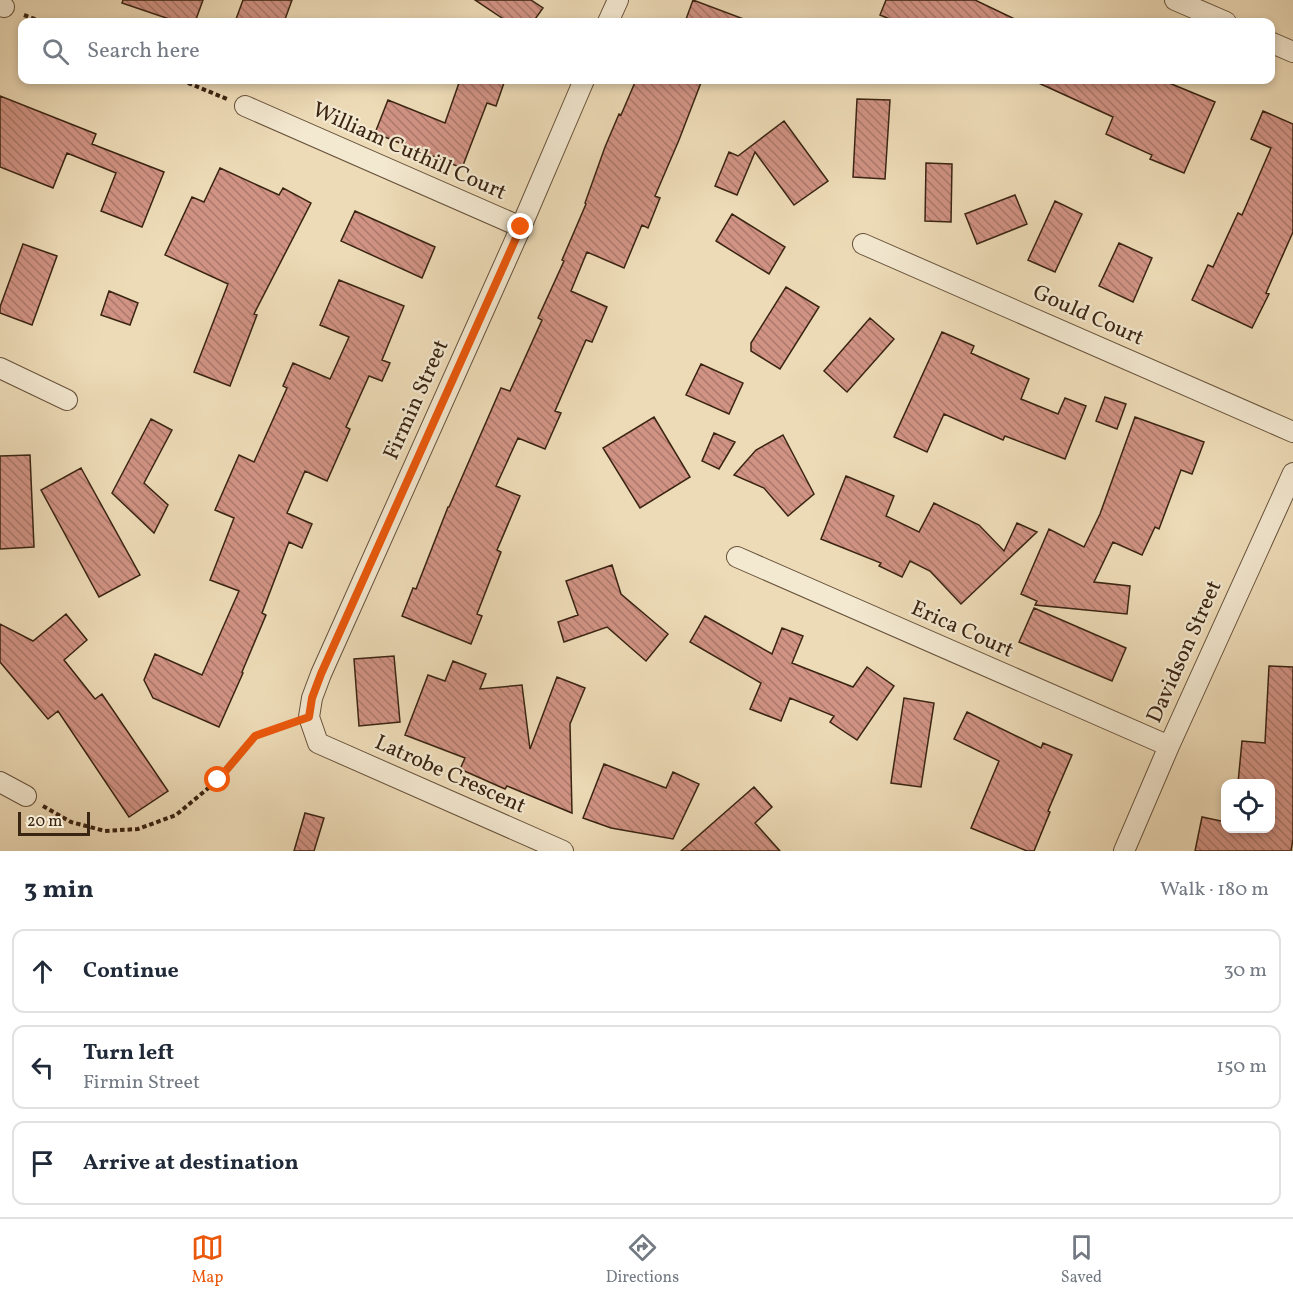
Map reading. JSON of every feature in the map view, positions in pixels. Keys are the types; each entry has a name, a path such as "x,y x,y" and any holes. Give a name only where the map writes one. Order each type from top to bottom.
{"street":[{"path":"610,18 618,0"},
{"path":"1175,0 1217,18"},
{"path":"1275,44 1293,52"},
{"name":"Firmin Street","path":"309,717 312,698 321,674 521,227 582,84"},
{"name":"William Cuthill Court","path":"245,106 521,227"},
{"name":"Gould Court","path":"863,244 1293,432"},
{"path":"0,368 67,400"},
{"name":"Davidson Street","path":"1124,851 1293,473"},
{"name":"Erica Court","path":"737,557 1169,746"},
{"name":"Latrobe Crescent","path":"309,717 318,743 563,851"},
{"path":"0,782 26,796"}],"path":[{"path":"191,84 245,106"},
{"path":"26,796 71,822 105,831 138,829 176,815 218,780 255,736 309,717"}],"building":[{"path":"123,0 203,0 196,18 166,18 122,3"},
{"path":"243,0 292,0 285,18 236,18"},
{"path":"475,0 531,0 543,8 536,18 502,18"},
{"path":"693,0 741,18 686,18"},
{"path":"886,0 975,0 1013,18 887,18 880,15"},
{"path":"459,84 504,84 496,106 487,103 462,168 375,133 388,100 445,123"},
{"path":"634,84 700,84 655,196 660,198 648,228 642,225 624,268 587,252 571,291 607,307 592,342 586,340 555,411 561,413 545,449 518,438 496,486 520,496 497,550 501,552 477,614 482,616 471,644 402,616 413,588 416,589 448,507 501,388 510,391 542,320 538,318 564,261 562,260 586,204 605,147 619,114 621,115"},
{"path":"1041,84 1172,84 1215,102 1184,173 1150,159 1152,155 1106,134 1113,117"},
{"path":"0,96 96,134 92,144 164,172 142,227 101,211 116,173 67,153 53,188 0,167"},
{"path":"857,99 890,100 885,179 853,177"},
{"path":"1263,111 1293,124 1293,232 1266,293 1269,294 1252,328 1192,300 1208,265 1213,267 1238,213 1242,215 1271,148 1251,139"},
{"path":"784,121 828,181 794,205 755,152 737,195 715,186 729,152 738,156"},
{"path":"926,163 952,164 951,222 925,221"},
{"path":"220,168 279,195 283,188 311,203 254,314 257,315 230,386 194,372 228,284 165,255 192,197 204,202"},
{"path":"1015,195 1027,224 977,244 965,214"},
{"path":"1055,201 1082,214 1055,272 1028,260"},
{"path":"355,211 435,247 422,278 341,241"},
{"path":"732,214 785,247 769,274 716,241"},
{"path":"1119,243 1152,258 1133,302 1099,286"},
{"path":"23,244 57,256 32,325 0,313 0,307"},
{"path":"339,280 404,306 382,360 390,363 382,381 369,376 346,427 350,429 327,481 305,471 287,513 312,524 302,548 289,542 262,613 266,615 219,727 153,698 144,680 155,654 202,675 239,591 210,580 234,518 215,510 239,455 254,462 287,388 283,386 293,363 330,379 349,337 320,325"},
{"path":"786,287 819,307 780,369 751,351 751,343"},
{"path":"109,291 138,303 130,325 101,315"},
{"path":"870,318 894,339 847,392 824,371"},
{"path":"942,332 974,346 971,353 1029,379 1021,399 1058,414 1065,398 1086,406 1065,459 1005,436 1003,440 944,414 927,452 894,437"},
{"path":"701,364 743,383 729,414 686,395"},
{"path":"1105,397 1126,404 1117,429 1096,421"},
{"path":"654,417 690,477 640,508 603,448"},
{"path":"1135,417 1204,442 1192,474 1181,470 1159,529 1155,527 1142,555 1113,542 1094,582 1130,586 1127,614 1035,605 1037,601 1021,594 1049,529 1084,547 1100,514"},
{"path":"151,419 172,430 144,483 168,505 154,533 112,493"},
{"path":"714,433 735,442 719,469 702,461"},
{"path":"783,435 814,494 788,516 764,488 734,475 756,450"},
{"path":"30,455 34,547 0,549 0,456"},
{"path":"81,468 140,575 99,597 41,490"},
{"path":"846,476 894,496 886,516 919,532 934,503 979,525 1004,551 1017,523 1037,532 961,604 930,571 910,561 902,577 879,566 881,563 821,539"},
{"path":"612,565 621,594 668,634 646,661 607,627 564,642 558,622 578,615 566,581"},
{"path":"1034,608 1126,648 1112,681 1019,642"},
{"path":"66,614 87,640 64,660 95,699 102,694 168,791 129,817 58,711 48,719 0,662 0,624 33,641"},
{"path":"705,616 772,654 782,628 803,636 792,663 853,687 867,667 894,686 857,740 830,722 834,716 790,698 781,721 750,709 761,683 690,642"},
{"path":"394,656 400,722 359,726 354,659"},
{"path":"453,661 486,674 480,689 522,685 530,749 557,677 585,688 570,724 572,813 507,786 505,789 460,769 465,758 405,735 428,675 445,681"},
{"path":"1269,666 1293,667 1293,839 1291,851 1195,851 1202,817 1221,821 1221,833 1275,833 1275,779 1238,779 1242,741 1265,743"},
{"path":"904,698 934,703 921,787 891,783"},
{"path":"967,712 1041,748 1043,743 1072,755 1034,851 1027,851 971,828 999,761 954,739"},
{"path":"604,764 666,788 673,772 699,784 673,839 611,828 583,818"},
{"path":"754,787 772,807 755,823 780,851 681,851"},
{"path":"305,813 324,818 314,851 294,851"}],"route":[{"path":"218,780 255,736 309,717 312,698 321,674 521,227"}]}
